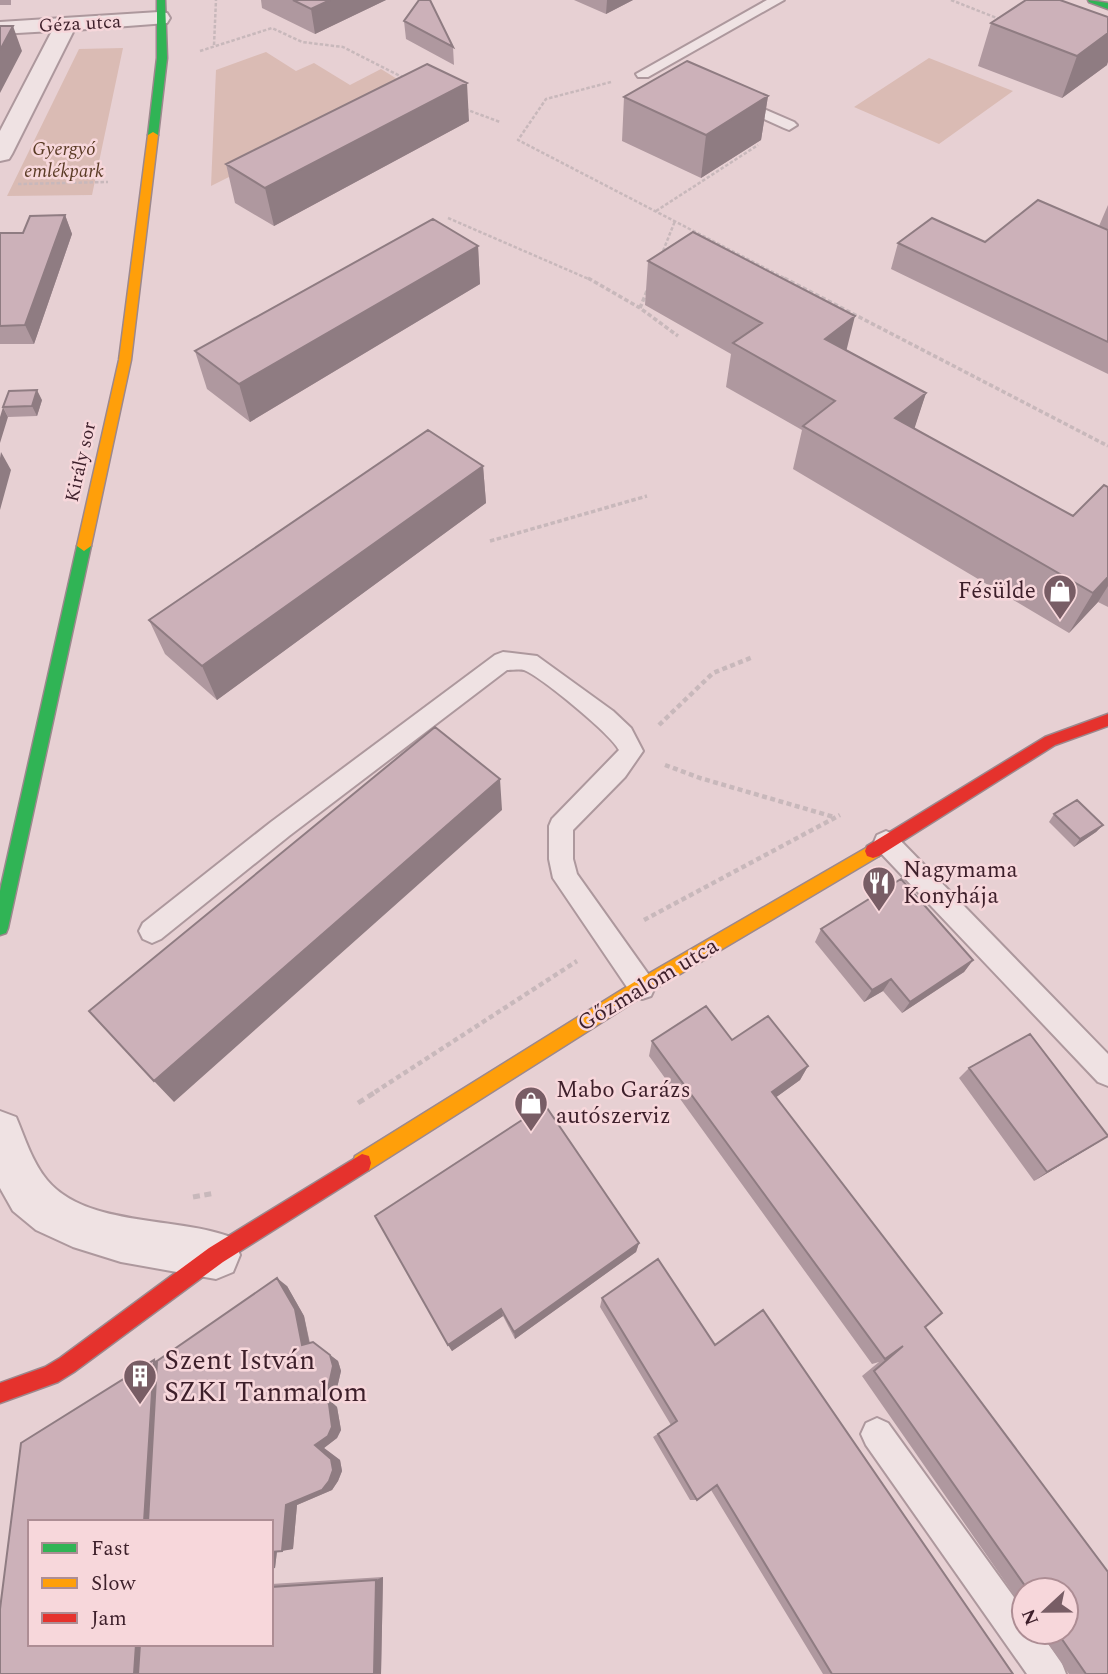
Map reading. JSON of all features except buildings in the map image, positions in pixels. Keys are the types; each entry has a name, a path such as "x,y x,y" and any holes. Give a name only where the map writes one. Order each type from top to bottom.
{"street":[{"path":"1092,0 1108,6"},
{"name":"Géza utca","path":"0,28 66,24 160,9"},
{"name":"Király sor","path":"0,928 125,360 164,38 160,9"},
{"path":"0,154 66,24"},
{"name":"Gőzmalom utca","path":"0,1394 51,1375 67,1365 216,1255 642,987 886,842 1049,741 1108,720"},
{"path":"0,1133 8,1157 34,1200 67,1220 124,1240 216,1255"}],"lane":[{"path":"643,74 777,0"},
{"path":"658,66 682,76"},
{"path":"718,92 789,125"},
{"path":"152,931 280,829 503,661 529,662 605,717 623,735 631,751 617,770 561,826 561,859 566,878 642,987"},
{"path":"886,842 1108,1073"},
{"path":"877,1434 1048,1674"}],"path":[{"path":"215,0 214,45 272,28 302,42 343,47 403,78"},
{"path":"951,0 1011,23"},
{"path":"643,74 546,99 518,140 1108,446"},
{"path":"464,109 500,122"},
{"path":"656,211 789,125"},
{"path":"13,184 148,181"},
{"path":"448,218 576,271 640,308 678,335"},
{"path":"660,258 675,221"},
{"path":"640,308 650,283"},
{"path":"490,541 647,496"},
{"path":"753,657 713,673 631,751 700,778 835,817"},
{"path":"356,1104 609,939 844,813"},
{"path":"187,1198 224,1192"}],"green space":[{"name":"Gyergyó emlékpark","path":"123,48 92,195 7,196 79,49"},
{"path":"266,52 296,71 314,63 350,85 381,69 410,87 211,186 216,70"},
{"path":"929,58 1013,91 939,144 854,107"}],"traffic: fast":[{"path":"153,135 162,58 161,0"},
{"path":"1092,0 1108,6"},
{"path":"0,928 84,546"}],"traffic: slow":[{"path":"84,546 125,360 153,135"},
{"path":"362,1163 642,987 873,851"}],"traffic: jam":[{"path":"873,851 1050,741 1108,720"},
{"path":"0,1393 51,1375 67,1365 216,1255 362,1163"}],"place":[{"name":"Fésülde","path":"1060,621"},
{"name":"Nagymama Konyhája","path":"879,913"},
{"name":"Mabo Garázs autószerviz","path":"531,1133"},
{"name":"Szent István SZKI Tanmalom","path":"140,1406"}]}
